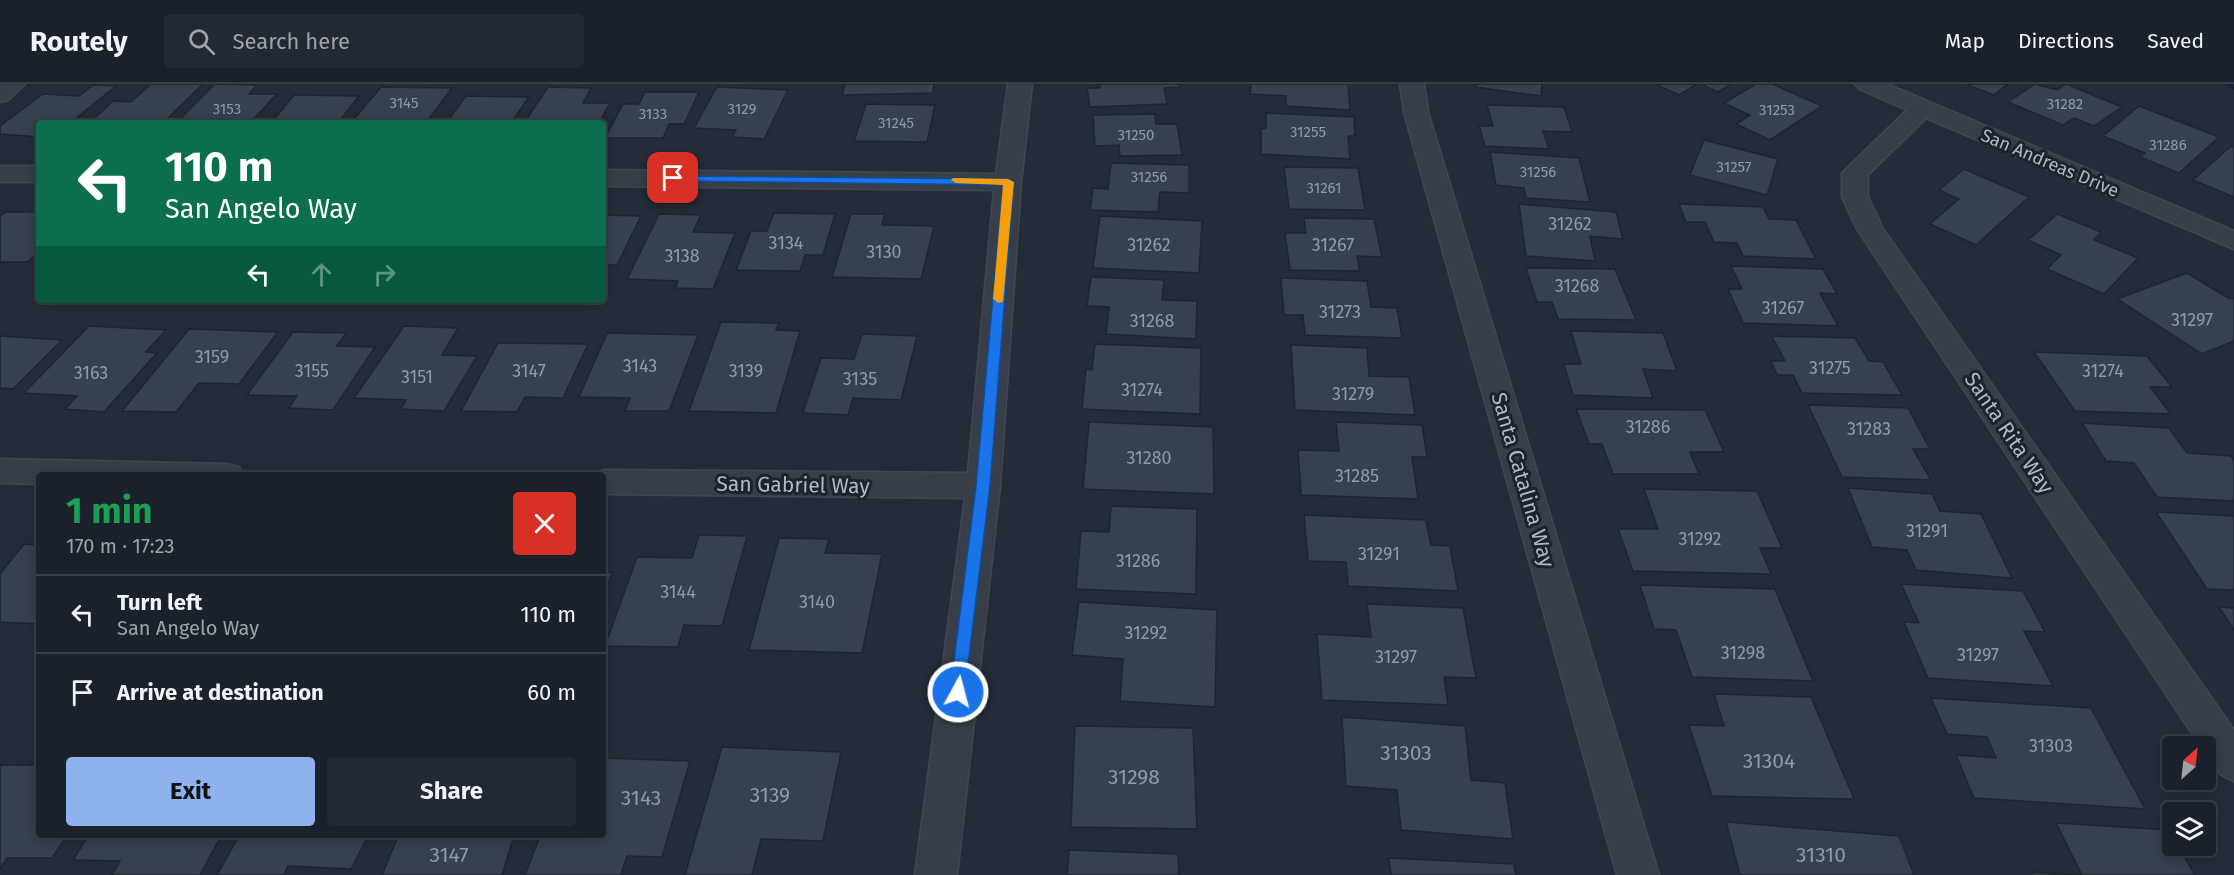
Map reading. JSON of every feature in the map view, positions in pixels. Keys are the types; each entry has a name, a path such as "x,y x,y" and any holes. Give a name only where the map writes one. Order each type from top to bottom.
{"street":[{"path":"0,95 13,84"},
{"path":"936,875 983,486 1008,182 1020,84"},
{"name":"Santa Catalina Way","path":"1412,84 1416,112 1638,875"},
{"name":"San Andreas Drive","path":"1867,84 2234,241"},
{"name":"Santa Rita Way","path":"1923,108 1855,173 1855,197 1870,229 2234,763"},
{"path":"0,174 36,174"},
{"path":"606,178 1008,182"},
{"path":"0,471 45,472"},
{"name":"San Gabriel Way","path":"606,482 908,488 983,486"}],"building":[{"path":"151,84 203,84 166,120 92,120 113,101 131,102"},
{"path":"215,84 257,85 249,94 277,94 253,120 179,120"},
{"path":"845,84 934,84 933,93 842,95"},
{"path":"1100,84 1179,84 1180,87 1164,88 1167,104 1090,107 1087,88 1100,88"},
{"path":"1251,84 1348,84 1350,110 1286,106 1286,96 1250,94"},
{"path":"1476,84 1542,84 1541,96 1476,87"},
{"path":"1655,84 1697,84 1679,95"},
{"path":"1701,84 1731,84 1718,92"},
{"path":"1756,84 1772,84 1822,106 1770,140 1736,124 1750,115 1724,103"},
{"path":"1965,84 2008,84 1994,95"},
{"path":"2035,84 2057,90 2066,84 2122,107 2094,126 2074,118 2063,125 2008,102"},
{"path":"93,85 116,86 74,120 36,120 36,137 0,134 0,126 43,94 79,96"},
{"path":"381,87 452,88 428,120 354,119"},
{"path":"548,87 591,88 583,103 610,103 601,120 526,120"},
{"path":"717,87 788,90 764,139 732,137 736,130 694,128"},
{"path":"645,92 699,92 684,124 669,124 663,138 606,138 623,104 639,104"},
{"path":"294,95 359,96 340,120 273,120"},
{"path":"466,96 529,97 513,120 448,120"},
{"path":"866,104 935,105 927,142 854,141"},
{"path":"1487,105 1564,107 1572,132 1543,131 1549,149 1485,146 1479,126 1493,126"},
{"path":"2139,106 2219,137 2179,173 2140,157 2145,153 2103,136"},
{"path":"1266,113 1354,117 1355,136 1348,136 1350,159 1261,154 1261,129 1266,128"},
{"path":"1155,114 1156,124 1177,124 1182,155 1120,156 1119,145 1095,146 1093,115"},
{"path":"1704,140 1778,159 1767,195 1690,175"},
{"path":"2231,146 2234,147 2234,197 2193,180"},
{"path":"1490,152 1579,158 1590,202 1526,198 1524,188 1496,185"},
{"path":"1111,163 1189,165 1189,193 1160,192 1158,212 1090,210 1093,188 1108,189"},
{"path":"1284,167 1358,168 1365,210 1289,209"},
{"path":"1964,169 2029,197 1976,245 1930,224 1959,199 1939,190"},
{"path":"1519,204 1616,212 1623,239 1590,236 1595,261 1526,256"},
{"path":"1679,204 1763,207 1769,219 1796,220 1816,259 1743,256 1737,243 1714,242 1705,222 1686,222"},
{"path":"5,212 36,212 36,254 28,262 0,262 0,217"},
{"path":"774,213 835,214 823,255 805,255 800,271 736,270 751,231 767,231"},
{"path":"659,214 701,215 693,232 735,233 713,289 675,288 678,281 627,279"},
{"path":"851,214 885,214 882,225 934,226 921,279 832,277"},
{"path":"2057,214 2101,232 2094,240 2138,258 2104,294 2047,269 2061,255 2028,240"},
{"path":"606,215 641,216 617,265 606,265"},
{"path":"1100,216 1202,221 1199,273 1093,268"},
{"path":"1304,218 1374,219 1382,257 1357,256 1360,271 1290,270 1285,233 1306,233"},
{"path":"1731,266 1823,269 1837,294 1820,293 1838,326 1743,323 1728,289 1742,289"},
{"path":"1526,268 1615,269 1636,320 1558,319 1552,302 1537,302"},
{"path":"2187,273 2230,299 2234,298 2234,341 2202,354 2117,299"},
{"path":"1091,277 1164,280 1162,300 1197,301 1196,339 1106,334 1109,307 1087,306"},
{"path":"1281,278 1367,281 1371,307 1397,308 1402,338 1305,335 1303,315 1284,315"},
{"path":"721,322 779,323 776,330 800,331 776,413 689,411"},
{"path":"89,326 166,330 146,352 157,353 104,412 65,409 77,396 24,393"},
{"path":"404,326 458,328 442,355 477,356 444,411 401,409 406,400 354,398"},
{"path":"189,329 278,332 239,384 199,383 176,412 122,411"},
{"path":"1571,331 1663,333 1677,371 1643,369 1653,398 1573,395 1564,364 1581,364"},
{"path":"293,332 346,333 337,346 375,347 333,410 289,408 297,396 247,395"},
{"path":"607,333 698,335 669,411 625,411 630,398 579,397"},
{"path":"862,334 917,336 901,400 853,398 848,415 803,413 821,358 854,359"},
{"path":"0,336 62,340 13,389 0,388"},
{"path":"1772,336 1855,338 1869,361 1883,362 1902,395 1802,393 1793,375 1777,375 1771,361 1785,361"},
{"path":"498,343 588,344 563,398 525,397 517,412 461,411"},
{"path":"1095,344 1201,348 1200,414 1082,409 1086,369 1092,370"},
{"path":"1291,345 1367,348 1369,376 1409,377 1415,415 1295,410"},
{"path":"2034,352 2147,356 2172,387 2150,387 2171,414 2075,411"},
{"path":"1808,405 1908,408 1930,449 1913,449 1931,480 1842,477"},
{"path":"1576,409 1705,410 1724,452 1690,452 1699,474 1613,474 1602,444 1589,444"},
{"path":"1089,422 1213,427 1214,494 1083,489"},
{"path":"1336,422 1422,425 1427,457 1412,457 1418,499 1301,495 1298,450 1339,451"},
{"path":"2082,423 2169,428 2187,453 2231,456 2234,460 2234,501 2157,497 2134,463 2106,461"},
{"path":"1848,488 1932,494 1940,511 1981,514 2012,578 1916,570 1907,550 1872,547"},
{"path":"1644,489 1757,491 1782,548 1760,548 1771,574 1633,571 1618,529 1658,529"},
{"path":"1111,506 1197,509 1196,594 1076,589 1081,531 1109,532"},
{"path":"2156,512 2234,516 2234,590 2207,589"},
{"path":"1304,515 1426,520 1431,545 1450,546 1458,591 1348,586 1346,562 1308,561"},
{"path":"699,535 747,536 722,626 684,625 678,647 606,646 637,557 692,558"},
{"path":"779,538 829,539 825,553 882,554 862,653 749,650"},
{"path":"24,544 36,545 36,624 0,622 0,574"},
{"path":"606,572 612,572 606,589"},
{"path":"1901,584 2023,591 2045,632 2024,631 2053,686 1928,678 1904,622 1919,623"},
{"path":"1640,585 1775,589 1813,681 1692,677 1676,630 1654,629"},
{"path":"1079,602 1217,610 1215,707 1120,701 1123,659 1072,655"},
{"path":"1367,604 1463,608 1476,678 1444,677 1448,705 1322,700 1317,634 1371,637"},
{"path":"2219,607 2234,608 2234,630"},
{"path":"1714,694 1811,697 1854,799 1712,796 1689,725 1724,726"},
{"path":"1931,698 2091,708 2145,809 1974,798 1956,755 1996,758 1987,737 1947,734"},
{"path":"1342,717 1465,726 1471,780 1505,783 1513,839 1401,830 1397,790 1346,786"},
{"path":"1075,726 1193,728 1197,829 1071,827"},
{"path":"722,747 841,752 823,841 761,839 752,875 685,875"},
{"path":"606,758 690,761 662,857 627,856 621,875 525,875 539,838 606,838"},
{"path":"0,765 36,765 36,838 66,838 52,858 7,858 0,869"},
{"path":"1726,822 1899,836 1914,875 1740,875"},
{"path":"2056,823 2162,830 2162,856 2184,856 2195,875 2082,875"},
{"path":"87,838 220,838 200,875 112,875 120,861 73,860"},
{"path":"238,838 367,838 351,869 288,866 284,875 217,875"},
{"path":"397,838 513,838 502,875 382,875"},
{"path":"1069,850 1178,854 1179,875 1067,875"},
{"path":"1389,858 1514,864 1516,875 1391,875"},
{"path":"2033,872 2082,875 2034,875"}],"waterway":[{"path":"2227,84 2234,87"}],"slow traffic":[{"path":"956,180 1008,182 999,299"}],"route":[{"path":"673,178 1008,182 983,486 958,692"}]}
